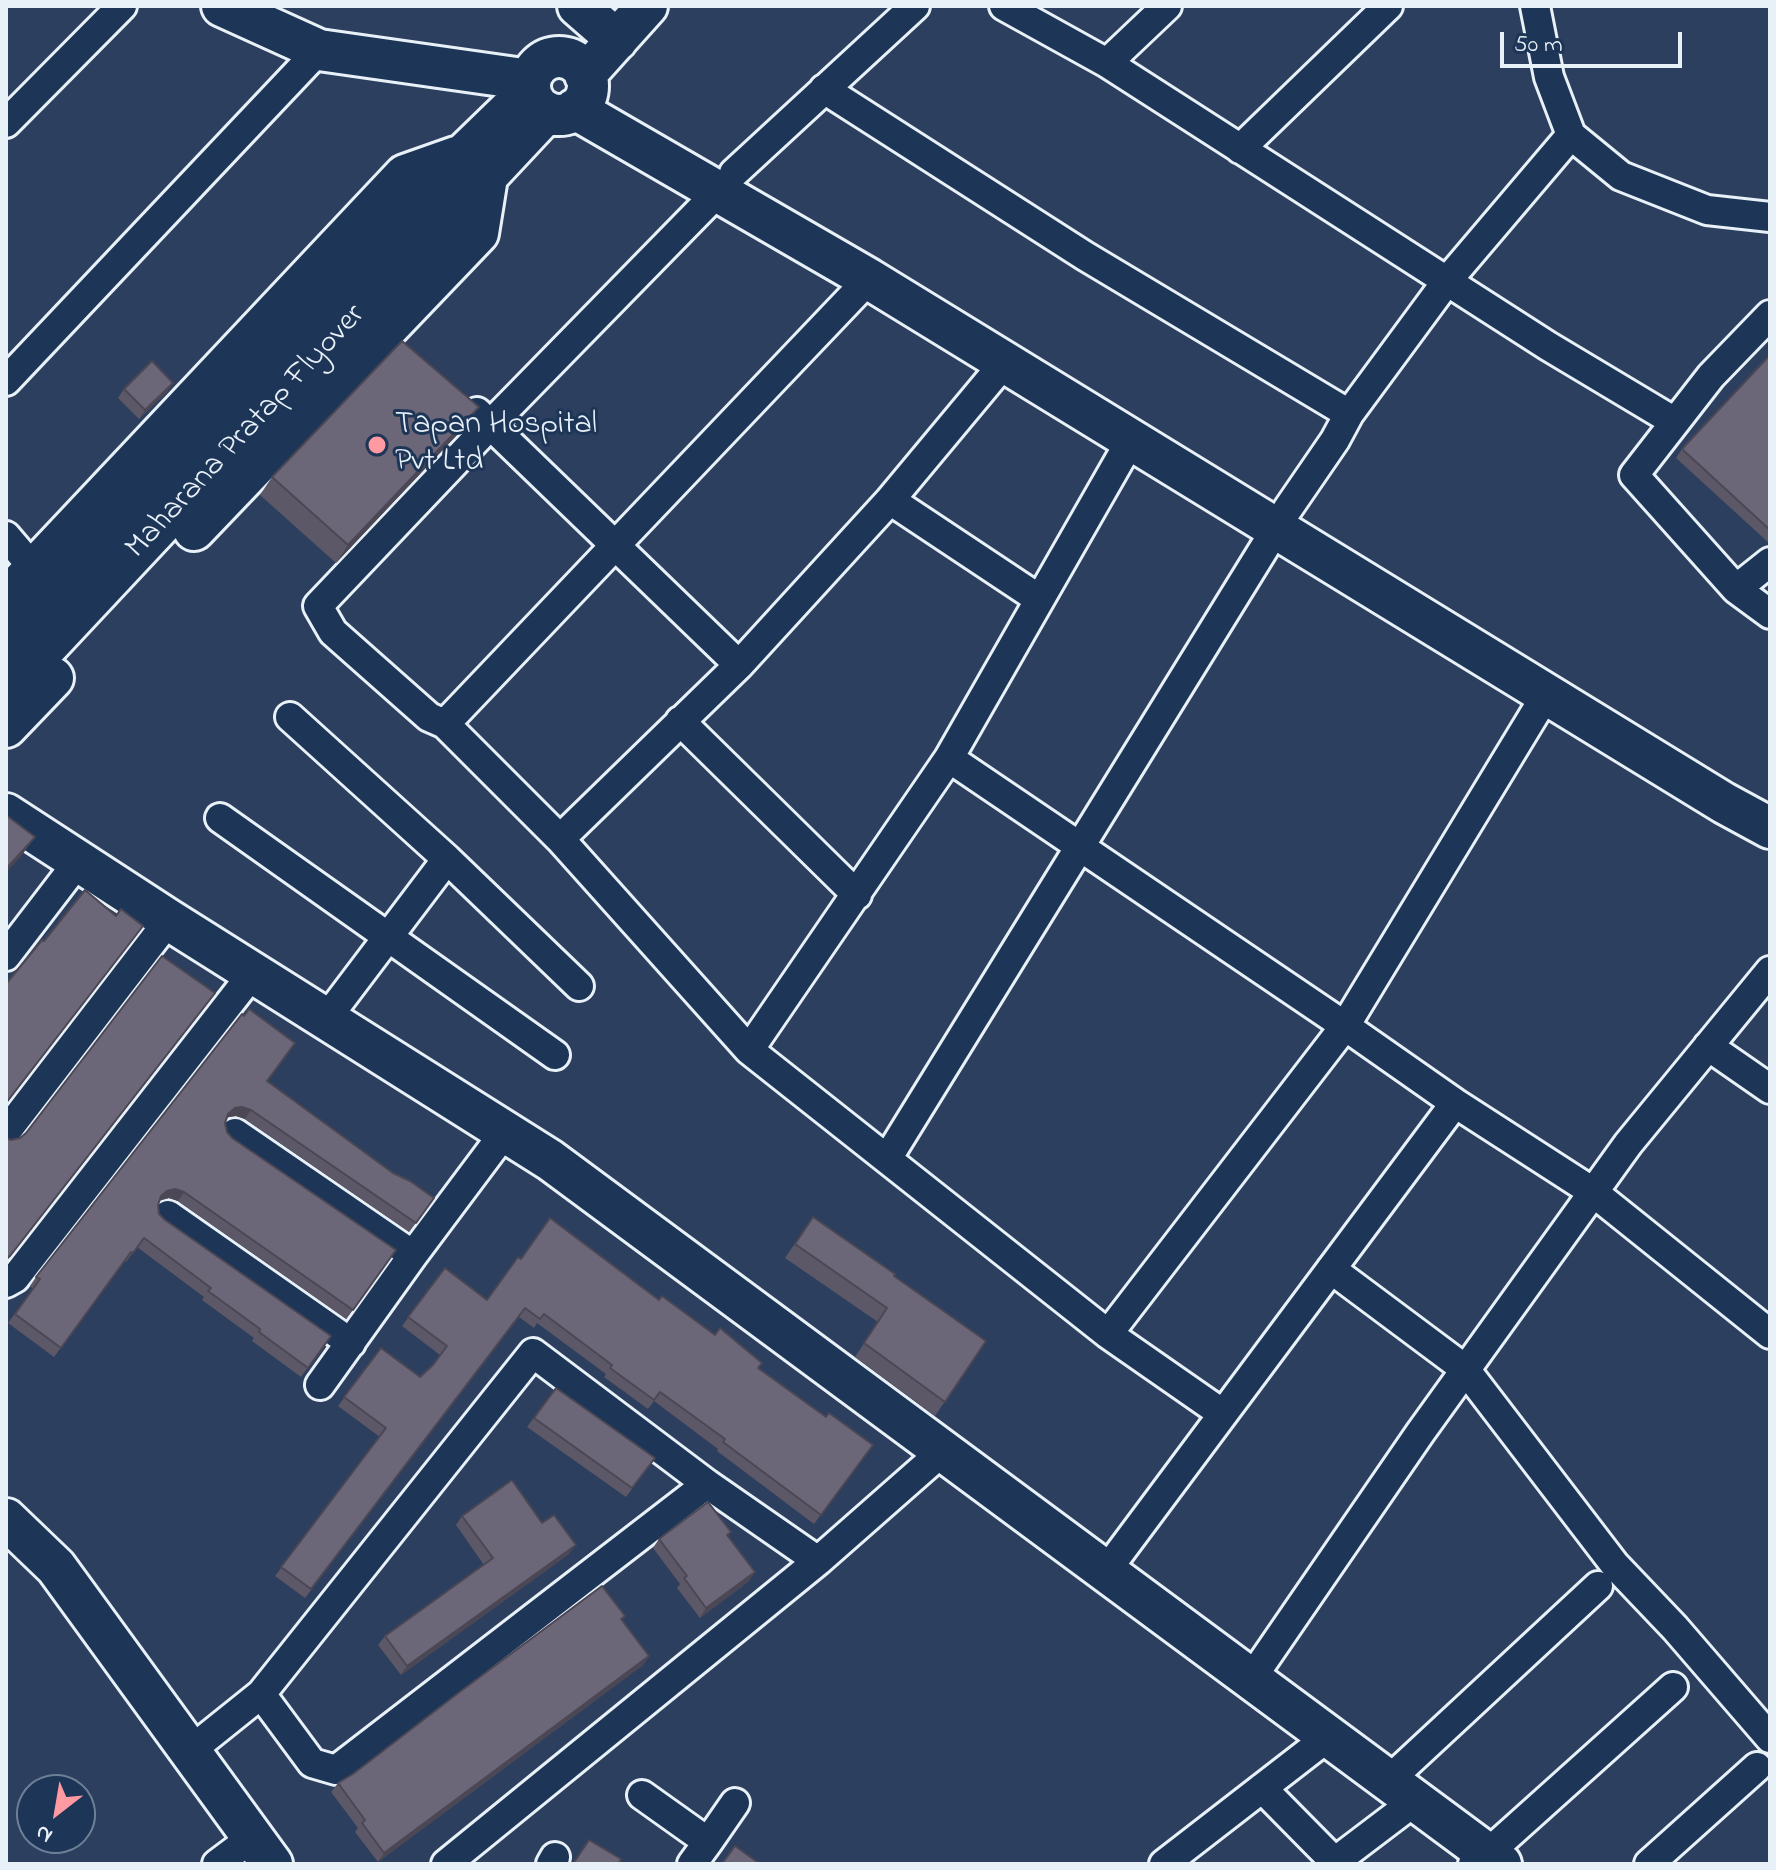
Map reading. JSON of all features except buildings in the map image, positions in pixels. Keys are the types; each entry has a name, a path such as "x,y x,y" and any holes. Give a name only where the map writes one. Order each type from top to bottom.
{"street":[{"path":"6,123 122,6"},
{"path":"222,6 319,50 560,87 1282,519 1770,805"},
{"name":"Maharana Pratap Flyover","path":"6,690 475,166 560,87 602,19 647,6"},
{"path":"915,6 725,183 318,606 333,632 429,717 445,724 560,839 749,1050 1108,1334 1223,1414"},
{"path":"1004,6 1107,63 1548,346 1675,422"},
{"path":"1107,63 1167,6"},
{"path":"1240,149 1388,6"},
{"path":"1535,6 1549,77 1571,135 1621,176 1707,210 1770,217"},
{"path":"6,381 319,50"},
{"path":"824,89 1085,256 1349,414"},
{"path":"887,1159 1349,414 1447,281 1571,135"},
{"path":"6,599 405,175 475,166 478,233 396,342 6,727"},
{"path":"725,183 869,279 1131,440 1282,519 1546,695 1770,828"},
{"name":"Maharana Pratap Flyover","path":"6,641 442,202"},
{"path":"445,724 869,279"},
{"path":"1770,315 1711,376 1634,475 1736,589 1770,614"},
{"path":"560,839 739,665 890,500 1005,362"},
{"path":"455,393 491,424 739,665"},
{"path":"749,1050 949,758 1131,440"},
{"path":"890,500 1039,599"},
{"path":"6,536 34,569"},
{"path":"1736,589 1770,562"},
{"path":"1108,1334 1345,1026 1546,695"},
{"path":"290,717 447,859 579,986"},
{"path":"680,721 857,895"},
{"path":"949,758 1455,1103 1593,1192 1770,1334"},
{"path":"6,814 550,1160 1401,1791 1487,1861 1673,1687"},
{"path":"220,818 555,1055"},
{"path":"326,1019 447,859"},
{"path":"6,956 78,862"},
{"path":"6,1132 169,920"},
{"path":"1251,1679 1465,1369 1628,1144 1770,971"},
{"path":"6,1283 15,1278 253,973"},
{"path":"1708,1046 1770,1089"},
{"path":"1106,1571 1455,1103"},
{"path":"320,1385 505,1132"},
{"path":"235,1133 413,1255"},
{"path":"168,1215 351,1343"},
{"path":"1331,1269 1465,1369 1615,1565 1675,1628 1770,1738"},
{"path":"190,1751 261,1694 533,1353 707,1484 818,1561"},
{"path":"459,1861 818,1561 943,1451"},
{"path":"261,1694 312,1763 336,1770 707,1484"},
{"path":"6,1519 56,1567 190,1751 244,1860"},
{"path":"6,1546 41,1579 244,1860"},
{"path":"1262,1788 1333,1863 1598,1586"},
{"path":"1164,1864 1328,1737"},
{"path":"1649,1864 1757,1767"},
{"path":"642,1795 700,1853 735,1803"}],"place":[{"name":"Tapan Hospital Pvt Ltd","path":"377,445"}]}
